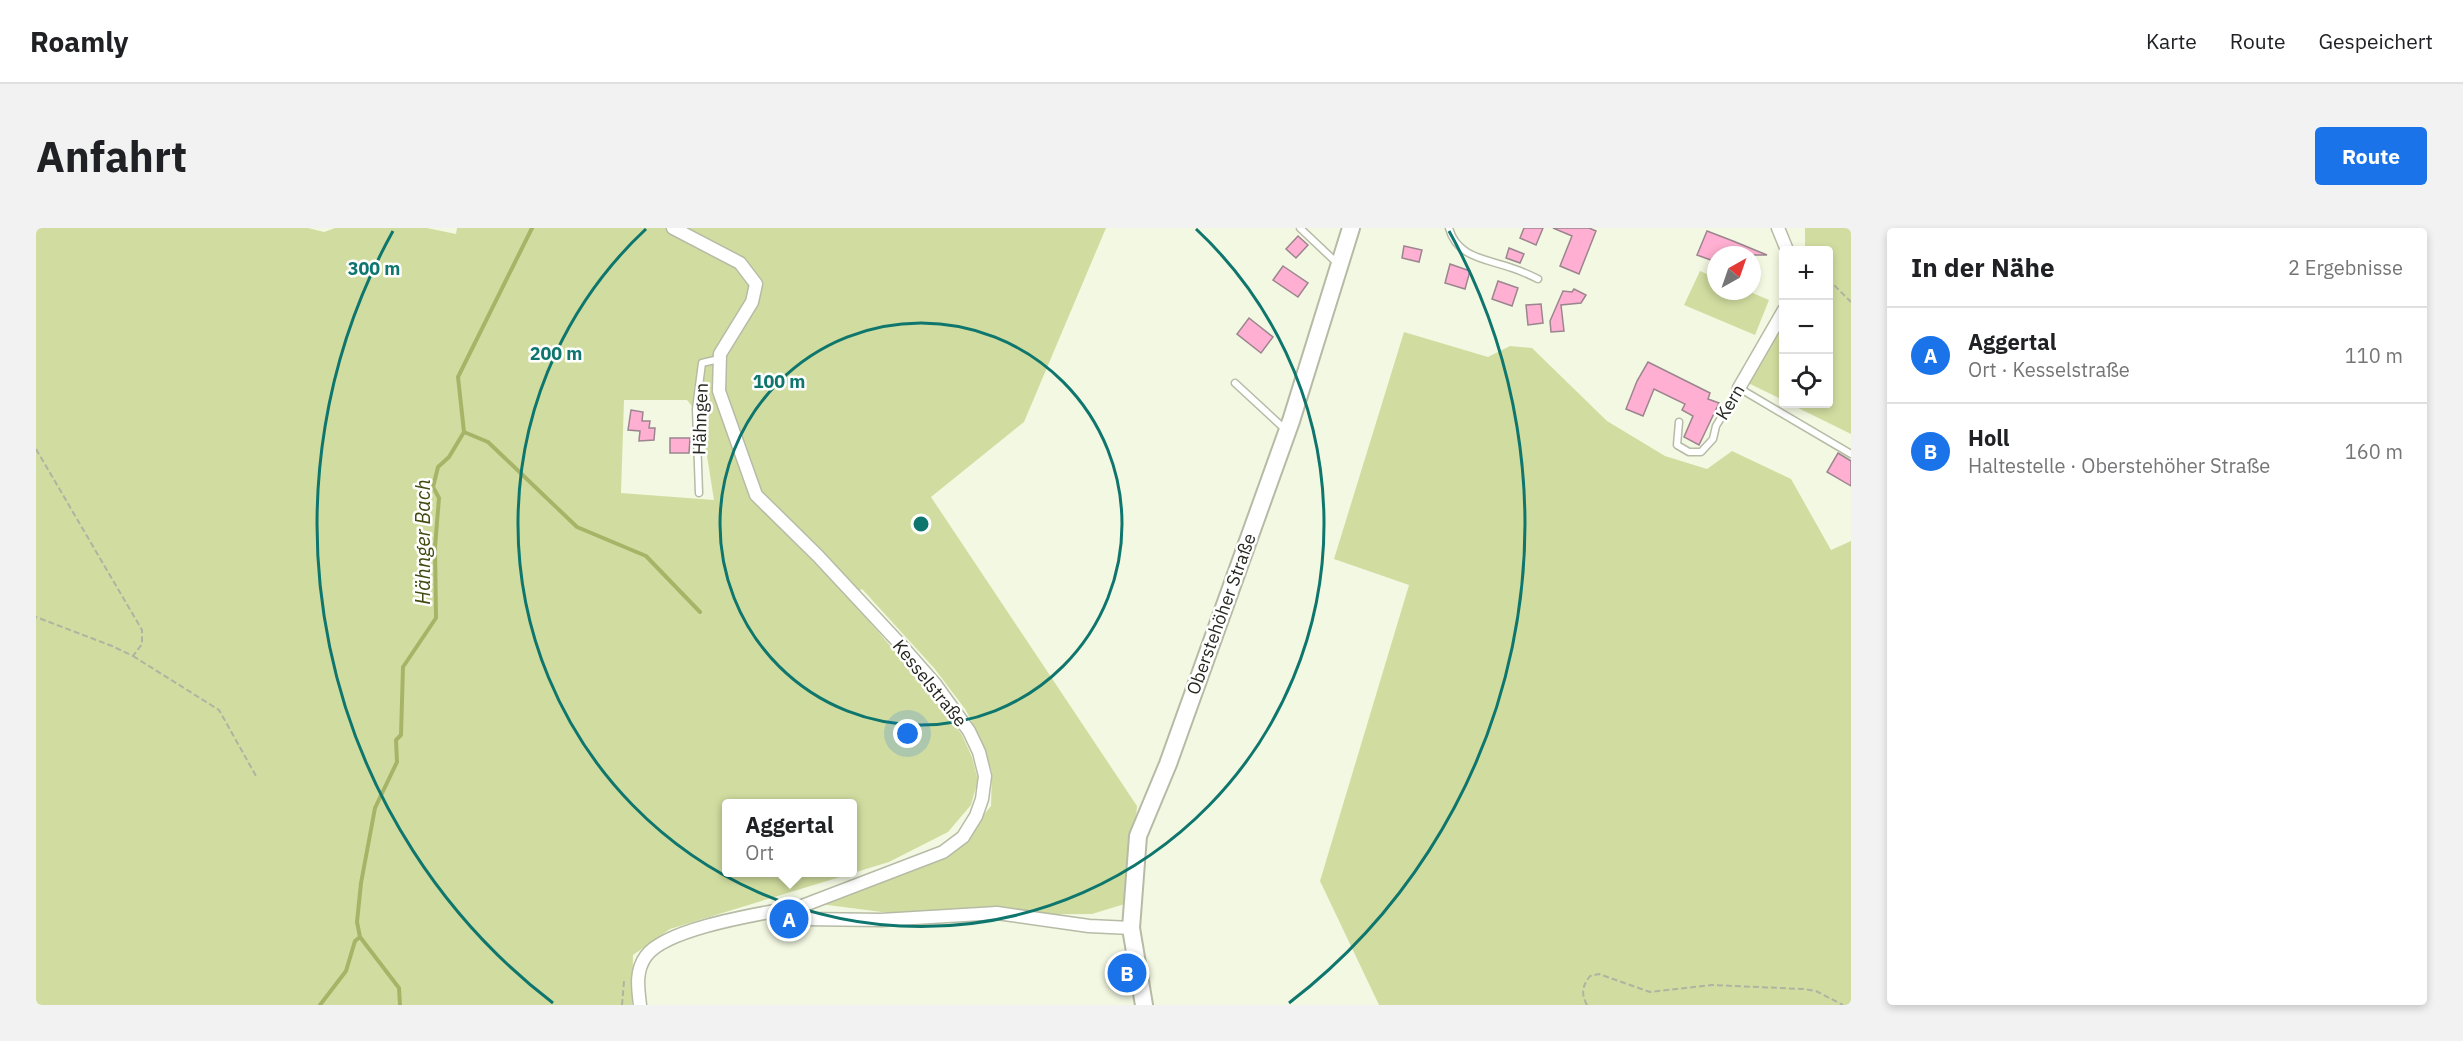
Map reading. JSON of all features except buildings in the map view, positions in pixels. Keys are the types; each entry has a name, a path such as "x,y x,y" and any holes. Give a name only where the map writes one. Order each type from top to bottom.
{"street":[{"name":"Kesselstraße","path":"640,1005 637,981 644,959 651,950 689,931 802,906 943,852 963,837 976,816 986,776 979,752 969,731 935,684 818,556 756,495 719,391 720,359 730,335 752,302 756,284 740,262 672,228"},
{"name":"Oberstehöher Straße","path":"1144,1005 1131,928 1138,836 1168,764 1287,432 1351,228"},
{"path":"1778,228 1785,246"},
{"name":"Kern","path":"1739,388 1779,319"},
{"path":"802,906 804,920 881,920 997,913 1089,926 1131,928"}],"lane":[{"path":"1300,228 1340,266"},
{"path":"1449,228 1458,247 1476,258 1513,268 1538,279"},
{"name":"Hähngen","path":"699,493 696,409 702,363 720,359"},
{"path":"1235,383 1287,432"},
{"path":"1739,388 1851,454"},
{"name":"Kern","path":"1679,423 1677,445 1689,452 1701,452 1713,439 1716,426 1739,388"}],"path":[{"path":"1833,284 1851,302"},
{"path":"36,448 142,630 142,644 133,656"},
{"path":"36,617 133,656 219,710 256,776"},
{"path":"1587,1005 1583,988 1590,976 1599,974 1650,992 1712,985 1803,989 1816,991 1843,1005"}],"green space":[{"path":"36,228 308,228 324,232 335,228 427,228 456,234 457,228 1106,228 1024,422 931,497 1137,806 1128,903 1092,914 905,915 820,904 957,847 991,806 992,772 980,737 965,709 934,668 862,589 849,598 930,692 962,735 972,757 978,780 971,805 948,832 889,862 857,872 857,799 722,799 722,877 840,877 670,929 633,955 632,1005 36,1005","holes":["624,400 687,400 701,418 714,500 621,493"]},
{"path":"1805,228 1851,228 1851,434 1798,408 1833,408 1833,246 1805,246"},
{"path":"1700,271 1707,274 1707,300 1761,300 1761,297 1769,300 1755,335 1684,305"},
{"path":"1779,322 1779,398 1746,382"},
{"path":"1404,332 1488,357 1510,346 1532,348 1607,421 1665,456 1707,469 1732,451 1791,479 1831,550 1851,541 1851,1005 1379,1005 1320,881 1409,585 1334,559"}],"waterway":[{"name":"Hähnger Bach","path":"400,1005 399,988 360,937 357,922 361,883 375,808 397,762 396,740 401,735 403,667 436,618 435,547 439,498 433,487 438,467 449,457 464,432 458,377 532,228"},
{"path":"464,432 488,442 577,527 646,556 700,612"},
{"name":"Hähnger Bach","path":"320,1005 346,971 355,941 360,937"}],"place":[{"name":"Aggertal","path":"789,919"},
{"name":"Holl","path":"1127,973"}]}
